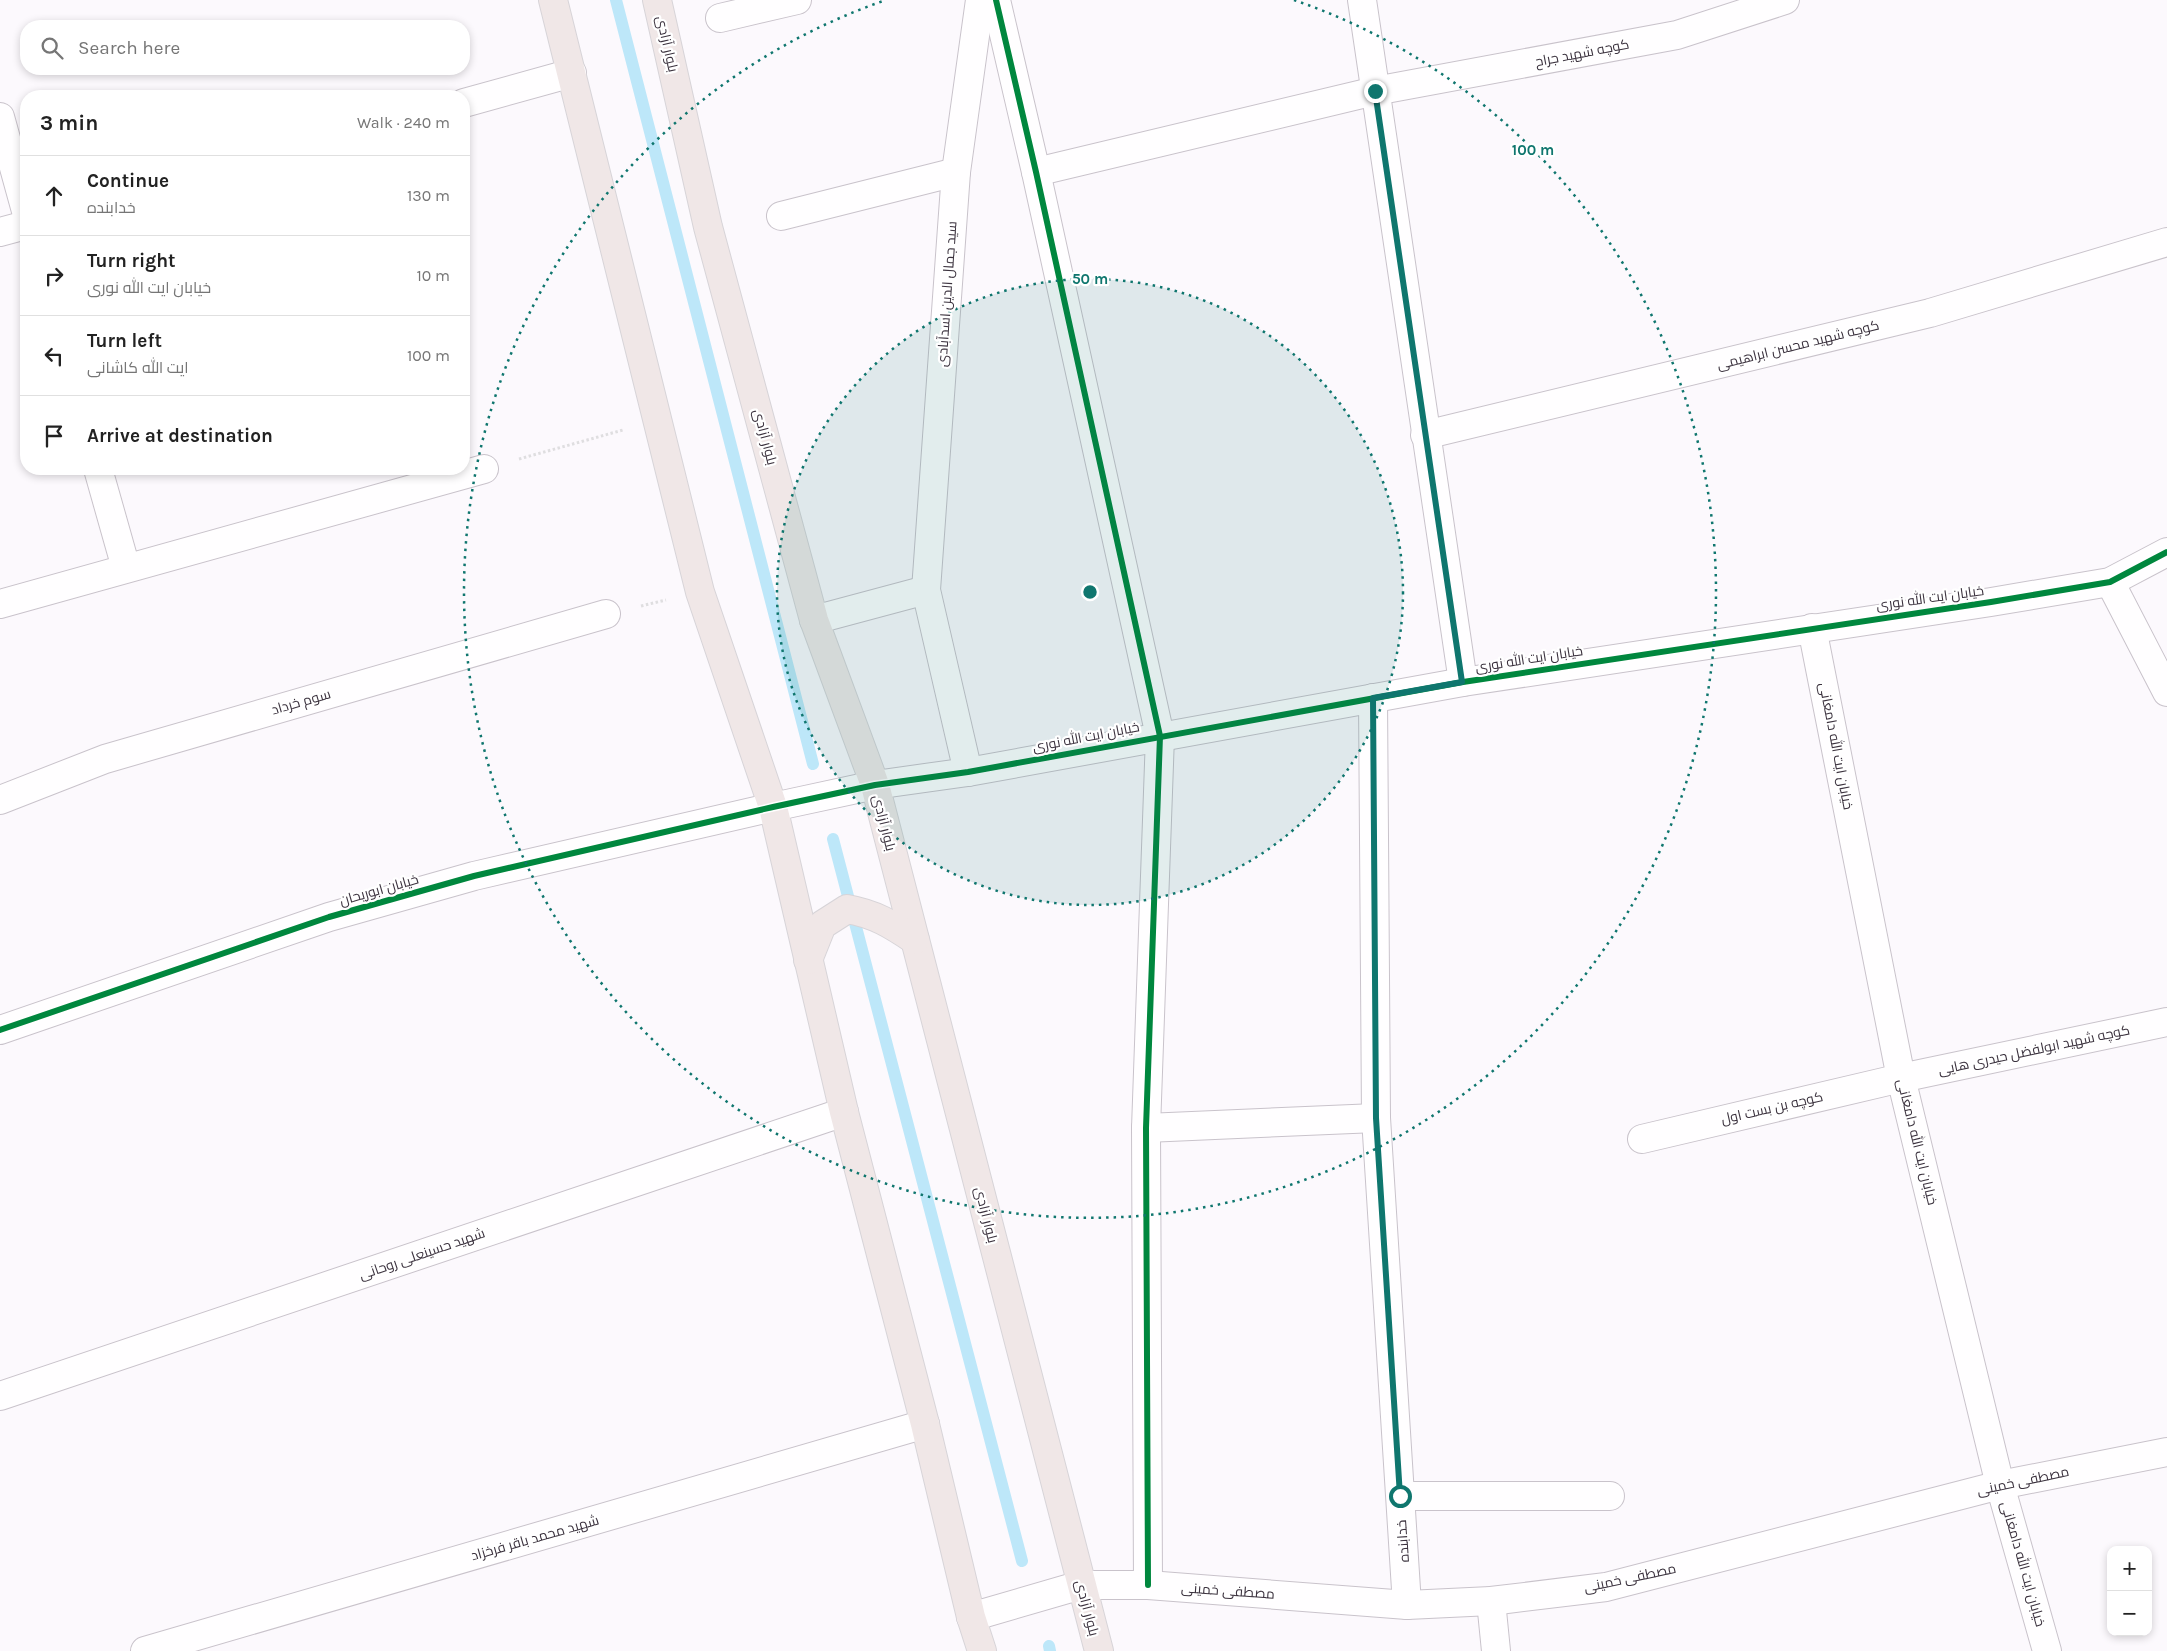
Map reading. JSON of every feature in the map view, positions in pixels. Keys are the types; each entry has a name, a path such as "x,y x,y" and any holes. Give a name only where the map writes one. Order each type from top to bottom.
{"main road":[{"path":"553,0 700,592 773,807 844,1112 925,1424 971,1616 982,1651"},
{"name":"بلوار آزادی","path":"657,0 708,227 814,620 874,785 1099,1651"},
{"path":"808,960 822,925 847,909 869,913 890,923 914,940"}],"street":[{"path":"720,18 797,0"},
{"name":"سید جمال الدین اسدآبادی","path":"968,772 926,590 956,172 980,0"},
{"path":"996,0 1036,172 1160,736 1146,1128 1148,1585"},
{"path":"1362,0 1462,682"},
{"name":"کوچه شهید جراح","path":"1036,172 1375,91 1677,35 1785,0"},
{"path":"470,101 572,73"},
{"path":"0,118 20,190"},
{"path":"781,216 956,172"},
{"path":"0,232 20,227"},
{"name":"کوچه شهید محسن ابراهیمی","path":"1425,435 1930,313 2167,242"},
{"path":"470,473 484,469"},
{"path":"100,475 126,568"},
{"path":"0,604 462,475"},
{"name":"خیابان ایت الله نوری","path":"773,807 874,785 968,772 1462,682 1991,602 2110,582 2167,552"},
{"path":"2110,582 2167,692"},
{"path":"814,620 926,590"},
{"name":"سوم خرداد","path":"0,800 105,759 606,614"},
{"name":"خیابان ایت الله دامغانی","path":"1812,628 1901,1078 2000,1484 2047,1651"},
{"name":"خدابنده","path":"1373,698 1376,1118 1407,1605"},
{"name":"خیابان ابوریحان","path":"0,1030 329,917 474,876 773,807"},
{"name":"کوچه شهید ابولفضل حیدری هایی","path":"1901,1078 2167,1022"},
{"name":"کوچه بن بست اول","path":"1642,1139 1901,1078"},
{"name":"شهید حسینعلی روحانی","path":"0,1396 844,1112"},
{"path":"1146,1128 1376,1118"},
{"name":"شهید محمد باقر فرخزاد","path":"145,1651 925,1424"},
{"name":"مصطفی خمینی","path":"971,1616 1081,1585 1148,1585 1407,1605 1491,1600 1606,1587 2000,1484 2167,1452"},
{"path":"1400,1496 1610,1496"},
{"path":"1491,1600 1496,1651"}],"path":[{"path":"484,469 657,421"},
{"path":"606,614 700,592"}],"waterway":[{"path":"616,0 813,764"},
{"path":"833,839 1022,1561"},
{"path":"1049,1646 1050,1651"}],"cycle path":[{"path":"996,0 1036,172 1160,736 1146,1128 1148,1585"},
{"path":"0,1030 329,917 474,876 773,807 875,785 968,772 1463,682 1991,602 2110,582 2167,552"}],"route":[{"path":"1375,91 1462,682 1373,698 1376,1118 1400,1496"}]}
